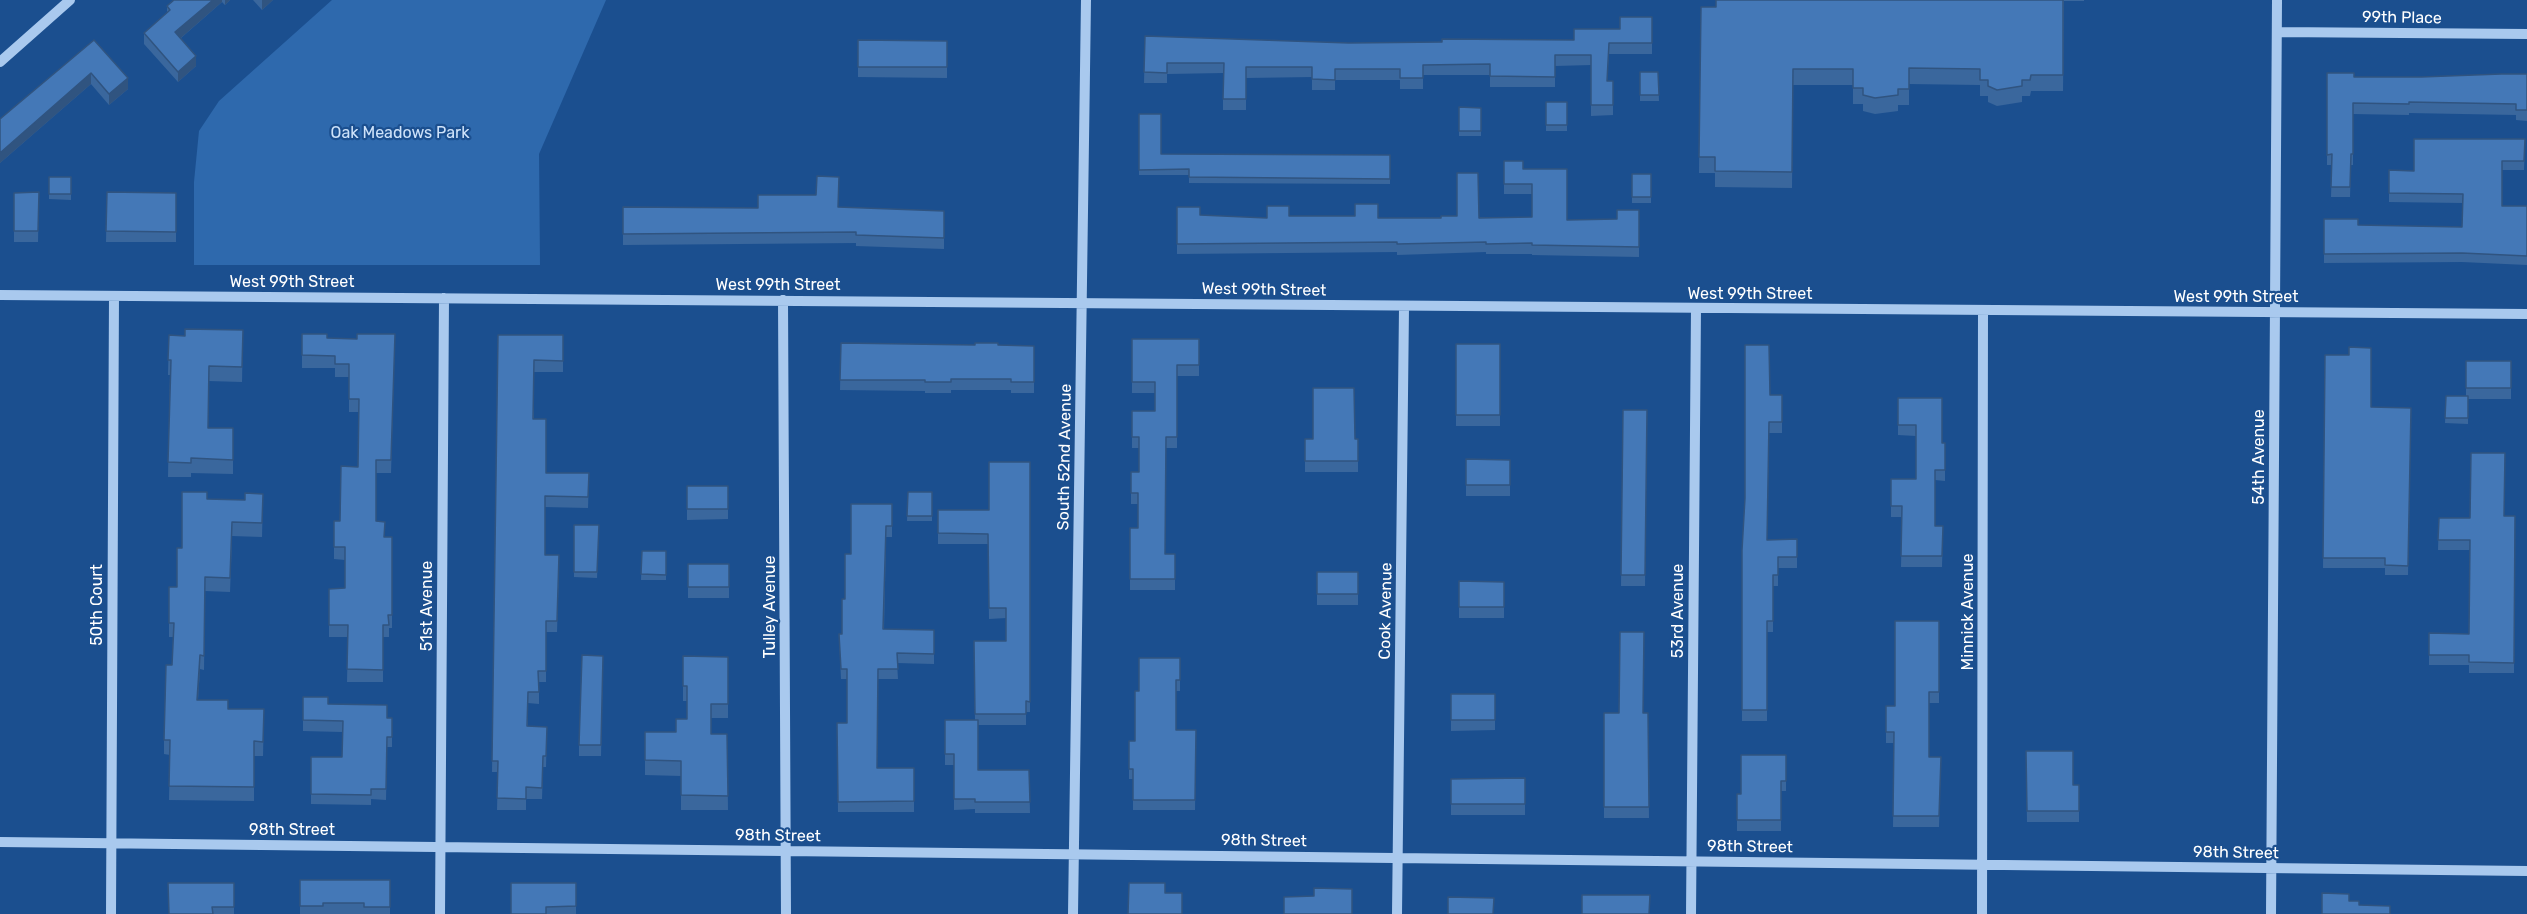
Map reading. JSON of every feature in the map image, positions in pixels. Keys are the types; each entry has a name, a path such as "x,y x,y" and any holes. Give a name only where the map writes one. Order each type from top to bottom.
{"street":[{"path":"0,62 70,0"},
{"name":"South 52nd Avenue","path":"1073,914 1086,0"},
{"name":"54th Avenue","path":"2271,914 2277,0"},
{"name":"99th Place","path":"2277,32 2527,34"},
{"name":"West 99th Street","path":"0,296 783,300 1404,308 2527,314"},
{"name":"50th Court","path":"111,914 114,296"},
{"name":"51st Avenue","path":"440,914 444,298"},
{"name":"Tulley Avenue","path":"783,300 786,914"},
{"name":"Cook Avenue","path":"1397,914 1404,308"},
{"name":"53rd Avenue","path":"1691,914 1696,308"},
{"name":"Minnick Avenue","path":"1982,914 1983,310"},
{"name":"98th Street","path":"0,842 2527,871"}],"green space":[{"name":"Oak Meadows Park","path":"332,0 606,0 539,154 540,265 194,265 194,182 199,131 219,101"}],"building":[{"path":"174,0 213,0 175,32 196,56 178,72 144,33 170,10 167,6"},
{"path":"1716,0 2063,0 2063,75 2031,75 2030,80 2022,80 2022,86 1997,90 1988,86 1988,80 1980,80 1980,69 1909,68 1909,89 1898,89 1898,95 1875,98 1863,95 1863,88 1853,88 1853,69 1793,69 1792,172 1715,171 1715,157 1699,157 1701,7 1716,7"},
{"path":"1620,17 1652,17 1652,43 1609,43 1607,81 1613,81 1613,105 1591,105 1591,55 1555,55 1555,77 1490,76 1490,64 1423,65 1423,78 1400,78 1400,69 1335,69 1335,80 1312,79 1312,67 1246,67 1246,99 1223,99 1224,63 1167,63 1167,73 1144,72 1145,36 1349,43 1442,42 1442,39 1574,40 1574,29 1620,29"},
{"path":"94,40 128,78 109,94 91,73 0,153 0,119"},
{"path":"858,40 947,41 947,67 858,67"},
{"path":"1640,72 1658,72 1659,95 1640,95"},
{"path":"2327,73 2354,73 2354,77 2527,74 2527,110 2516,110 2516,104 2353,103 2353,154 2351,154 2350,187 2331,187 2332,154 2327,155"},
{"path":"1546,102 1567,102 1567,125 1546,125"},
{"path":"1459,107 1481,108 1481,131 1459,131"},
{"path":"1139,114 1161,114 1161,154 1390,155 1390,179 1189,177 1189,169 1139,170"},
{"path":"2414,139 2525,139 2524,161 2502,161 2502,206 2527,206 2527,256 2462,253 2324,254 2324,219 2358,219 2358,225 2462,227 2463,194 2389,193 2389,170 2414,171"},
{"path":"1504,161 1523,161 1523,169 1567,169 1567,220 1617,219 1617,210 1639,210 1639,247 1532,245 1532,243 1486,244 1486,242 1177,244 1177,207 1200,207 1200,215 1267,218 1267,206 1289,206 1289,216 1355,216 1355,204 1378,204 1378,218 1457,216 1457,173 1478,173 1479,218 1532,217 1532,184 1504,184"},
{"path":"1632,174 1651,174 1651,197 1632,197"},
{"path":"817,176 839,177 838,207 944,211 944,238 856,235 856,232 623,234 623,207 758,208 758,195 816,195"},
{"path":"49,177 71,177 71,194 49,194"},
{"path":"39,192 38,231 14,231 14,193"},
{"path":"107,192 176,193 176,232 106,231"},
{"path":"185,329 243,330 242,367 209,366 208,428 233,428 233,460 191,458 191,463 168,462 171,360 168,360 169,335 185,336"},
{"path":"302,334 327,334 327,338 357,339 357,334 395,334 391,460 376,460 376,521 385,522 384,537 392,537 392,615 388,615 389,625 383,625 383,670 347,669 348,625 329,625 329,589 345,588 345,547 334,547 334,521 340,521 341,466 358,467 359,399 349,399 349,364 335,364 335,356 302,355"},
{"path":"498,335 563,335 563,361 534,360 533,419 546,419 546,473 589,473 588,497 545,496 545,555 559,555 557,621 546,621 546,671 538,671 539,692 528,692 527,726 547,727 542,788 526,787 526,799 497,798 498,761 492,761"},
{"path":"1132,339 1199,339 1199,365 1177,365 1177,437 1166,437 1165,554 1175,554 1175,579 1130,579 1130,528 1138,528 1138,493 1131,493 1131,472 1139,472 1139,437 1132,437 1132,411 1155,411 1155,382 1132,382"},
{"path":"841,343 975,345 975,343 998,343 998,345 1034,346 1034,382 1011,382 1011,379 951,379 951,382 840,380"},
{"path":"1456,344 1500,344 1500,415 1456,415"},
{"path":"1745,345 1769,345 1770,395 1782,395 1782,422 1769,422 1767,540 1797,539 1797,557 1778,557 1778,575 1773,575 1773,621 1767,621 1767,710 1742,710"},
{"path":"2349,347 2371,348 2371,407 2411,408 2408,566 2385,565 2385,558 2323,558 2325,355 2349,355"},
{"path":"2466,361 2511,361 2511,388 2466,388"},
{"path":"1313,388 1354,388 1358,461 1305,461 1305,439 1313,439"},
{"path":"2446,396 2468,396 2468,418 2445,418"},
{"path":"1898,398 1942,398 1942,443 1945,443 1945,470 1935,470 1935,526 1943,526 1942,556 1901,556 1902,506 1891,506 1891,479 1916,479 1916,425 1898,425"},
{"path":"1623,410 1647,410 1645,575 1621,575"},
{"path":"2471,453 2505,453 2504,516 2515,516 2514,663 2469,662 2469,655 2429,655 2429,633 2469,634 2470,540 2438,540 2439,518 2470,518"},
{"path":"1466,459 1510,460 1510,485 1466,485"},
{"path":"989,462 1030,462 1030,702 1026,701 1026,714 975,714 974,641 1006,641 1006,608 989,608 988,534 938,533 938,510 989,510"},
{"path":"687,486 728,486 728,509 687,509"},
{"path":"182,492 207,492 207,499 245,500 245,493 263,494 262,523 232,522 230,578 205,577 204,656 200,655 197,700 228,700 228,709 264,709 263,742 254,741 254,787 169,786 170,740 164,740 166,665 172,665 174,623 169,623 169,587 177,587 177,548 182,548"},
{"path":"908,492 932,492 932,516 907,516"},
{"path":"851,504 892,504 892,526 886,526 883,629 934,630 934,654 897,653 898,669 878,669 877,768 914,768 914,801 838,802 837,723 847,723 847,669 841,669 839,634 842,634 842,599 845,599 845,554 851,554"},
{"path":"574,525 599,525 597,572 574,572"},
{"path":"642,551 666,551 666,575 641,574"},
{"path":"688,564 729,564 729,587 688,587"},
{"path":"1317,572 1358,572 1358,594 1317,594"},
{"path":"1459,581 1504,582 1504,607 1459,607"},
{"path":"1895,621 1939,621 1939,692 1929,692 1929,757 1941,757 1939,816 1893,816 1894,732 1886,732 1886,706 1895,706"},
{"path":"1620,632 1644,632 1643,713 1648,713 1649,807 1604,807 1604,713 1619,713"},
{"path":"582,655 603,656 601,745 579,745"},
{"path":"683,656 728,657 728,704 711,704 711,734 727,734 728,796 681,795 681,761 645,760 645,732 676,732 676,719 687,719 687,686 683,686"},
{"path":"1139,658 1180,658 1180,680 1176,680 1176,730 1196,730 1195,800 1133,800 1133,769 1129,769 1129,741 1135,741 1135,691 1139,691"},
{"path":"1451,694 1495,694 1495,720 1451,720"},
{"path":"303,697 328,697 328,704 387,705 387,718 392,718 392,737 387,737 386,789 371,789 371,795 311,794 311,757 342,757 343,721 303,720"},
{"path":"945,720 978,720 978,770 1029,770 1030,802 975,802 975,799 954,799 954,754 945,754"},
{"path":"2026,751 2073,751 2073,785 2079,785 2079,811 2027,811"},
{"path":"1741,755 1786,755 1786,781 1781,781 1781,820 1737,820 1737,794 1741,794"},
{"path":"1525,778 1525,804 1451,804 1451,779"},
{"path":"300,880 390,880 390,907 364,907 364,903 323,903 323,906 300,906"},
{"path":"168,883 234,883 234,907 212,907 213,914 169,914"},
{"path":"511,883 576,883 576,906 546,907 546,914 511,914"},
{"path":"1129,883 1165,883 1165,893 1182,893 1182,914 1128,914"},
{"path":"1314,888 1352,889 1352,914 1284,914 1284,897 1314,896"},
{"path":"2322,893 2349,894 2349,901 2359,901 2359,905 2390,906 2390,914 2322,914"},
{"path":"1582,895 1650,895 1649,914 1582,914"},
{"path":"1448,897 1494,898 1493,914 1448,914"}]}
